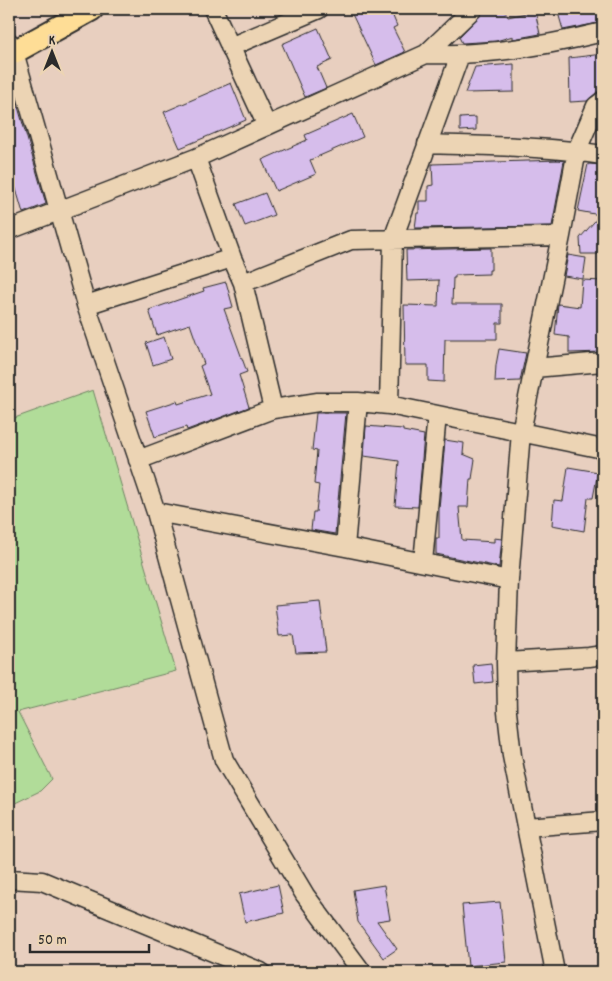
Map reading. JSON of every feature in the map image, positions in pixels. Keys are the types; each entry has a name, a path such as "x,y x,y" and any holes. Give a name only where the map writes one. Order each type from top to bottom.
{"main road":[{"path":"10,49 92,9"}],"street":[{"path":"213,9 266,126"},
{"path":"230,47 319,9"},
{"path":"9,230 196,158 426,54 473,9"},
{"path":"426,54 460,55 569,40 603,32"},
{"path":"10,49 60,210 86,305 156,512 224,760 305,895 362,972"},
{"path":"389,405 392,239 460,55"},
{"path":"555,972 512,756 507,712 506,662 509,580 522,432 534,368 577,150 596,106 603,101"},
{"path":"427,144 522,146 603,154"},
{"path":"196,158 243,283 273,409"},
{"path":"243,283 351,240 561,236"},
{"path":"86,305 232,258"},
{"path":"534,368 603,362"},
{"path":"138,460 273,409 318,402 358,402 389,405 603,449"},
{"path":"346,547 358,402"},
{"path":"423,562 438,415"},
{"path":"156,512 346,547 509,580"},
{"path":"506,662 603,655"},
{"path":"526,827 603,821"},
{"path":"9,879 42,881 260,972"}],"shaded area":[{"path":"9,195 17,218 9,221"}],"green space":[{"path":"93,390 176,671 18,712 52,779 40,791 9,806 9,420"}],"building":[{"path":"363,9 390,9 397,26 393,28 405,52 376,65 352,14"},
{"path":"486,9 504,9 508,17 535,11 540,34 513,39 513,36 496,41 462,43 459,37"},
{"path":"557,9 603,9 603,22 563,30"},
{"path":"318,28 332,60 317,67 326,88 305,97 282,44"},
{"path":"603,54 603,91 597,92 587,101 570,102 569,58"},
{"path":"514,64 514,92 465,93 475,67"},
{"path":"231,83 246,120 180,148 164,112"},
{"path":"9,86 12,86 46,204 23,213 9,165"},
{"path":"353,114 363,137 310,160 316,174 276,191 262,160 307,140 305,135"},
{"path":"476,117 476,130 460,131 460,118"},
{"path":"564,161 552,226 415,228 417,213 419,213 419,201 428,201 428,186 433,185 432,164"},
{"path":"588,164 603,165 603,254 581,254 580,238 600,215 578,211"},
{"path":"265,193 274,215 245,226 236,204"},
{"path":"491,248 491,270 489,270 489,274 455,275 455,278 453,278 452,304 502,304 502,323 497,323 497,339 445,339 444,382 428,381 428,365 405,365 404,305 438,306 439,280 407,281 406,250"},
{"path":"568,255 586,258 583,279 564,276"},
{"path":"582,280 603,281 603,352 569,353 569,337 555,335 558,304 580,307"},
{"path":"226,282 233,307 224,309 247,372 239,375 249,407 187,430 186,427 155,437 146,411 177,401 178,404 210,394 200,366 204,364 190,324 157,335 149,310 204,291 203,288"},
{"path":"164,337 171,359 153,365 146,343"},
{"path":"499,349 526,353 520,381 495,382"},
{"path":"316,413 346,413 335,534 311,530 313,512 316,512 319,485 314,484 317,451 312,450"},
{"path":"366,426 403,429 403,431 424,435 418,507 395,506 399,461 364,456"},
{"path":"445,440 464,443 463,454 475,459 472,479 470,479 468,507 459,507 462,540 494,542 494,538 502,539 499,567 436,554 436,538 439,538 439,509"},
{"path":"568,467 598,472 593,498 588,498 584,531 552,525 554,500 563,501"},
{"path":"320,601 326,652 296,653 293,635 279,636 275,605"},
{"path":"491,663 493,682 475,684 473,665"},
{"path":"278,885 284,913 245,922 239,894"},
{"path":"384,885 390,919 377,921 397,949 384,958 358,922 353,890"},
{"path":"500,902 506,962 468,966 462,905"}]}
